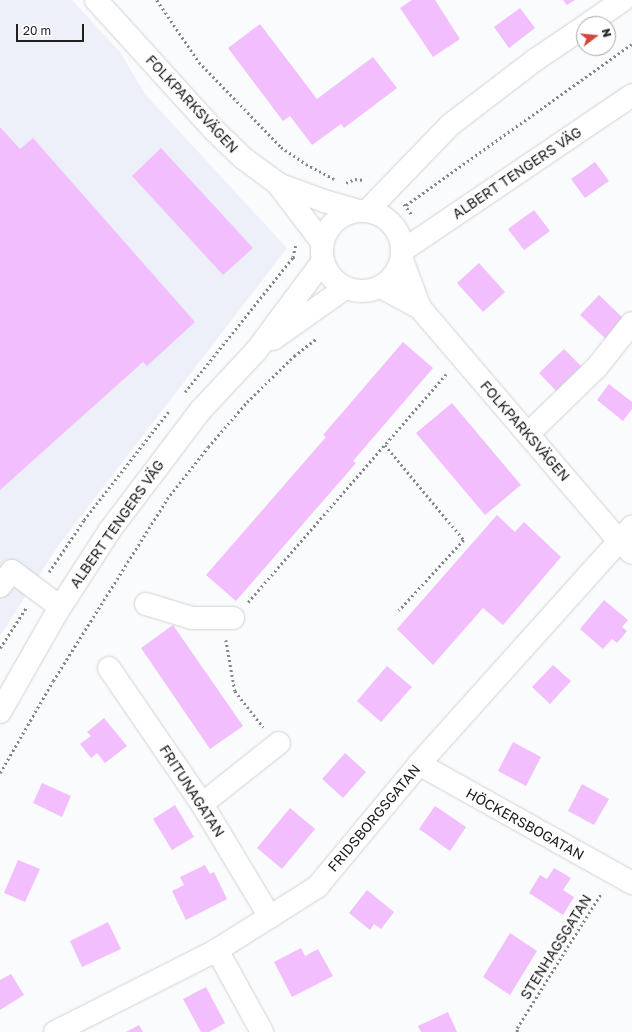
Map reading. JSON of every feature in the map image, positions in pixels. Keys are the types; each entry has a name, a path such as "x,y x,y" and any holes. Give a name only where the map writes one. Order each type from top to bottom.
{"main road":[{"name":"FOLKPARKSVÄGEN","path":"96,0 214,130 243,158 277,183 324,201 361,210"},
{"path":"600,16 623,0"},
{"path":"361,210 386,189 450,125 536,60 576,32"},
{"name":"ALBERT TENGERS VÄG","path":"402,255 426,235 632,95"},
{"name":"FOLKPARKSVÄGEN","path":"277,183 306,220 322,251"},
{"path":"361,210 382,215 393,224 400,236 402,255 394,275 381,287 363,291 345,288 335,281 327,272 322,251 326,230 334,221 344,214 361,210"},
{"name":"ALBERT TENGERS VÄG","path":"0,712 26,664 60,607 110,530 200,411 256,351 310,278 322,251"},
{"name":"FOLKPARKSVÄGEN","path":"402,255 420,308"},
{"name":"FOLKPARKSVÄGEN","path":"381,287 420,308 528,434 627,540"},
{"name":"ALBERT TENGERS VÄG","path":"256,351 345,288"},
{"path":"528,434 597,367 632,323"},
{"name":"FRIDSBORGSGATAN","path":"55,1032 217,950 317,888 419,764 627,540"},
{"path":"0,586 12,571 60,607"},
{"path":"146,604 192,618 233,618"},
{"name":"FRITUNAGATAN","path":"108,668 202,804 270,917"},
{"path":"202,804 279,743"},
{"name":"HÖCKERSBOGATAN","path":"419,764 632,883"},
{"path":"217,950 262,1032"}],"path":[{"path":"157,0 199,62 281,147 306,164 344,184"},
{"path":"406,206 632,44"},
{"path":"324,201 344,184 355,179 372,181 386,189 406,206 426,235"},
{"path":"306,220 294,236 296,247 293,257 310,278"},
{"path":"0,773 53,681 167,499 208,447 247,402 294,356 318,337"},
{"path":"279,743 257,720 236,691 226,637 233,618 462,356"},
{"path":"385,445 464,540 399,611"},
{"name":"STENHAGSGATAN","path":"517,1032 517,1028 614,872"}],"shaded area":[{"path":"0,0 72,0 120,52 145,94 287,248 58,546 0,636"}],"building":[{"path":"412,0 435,0 460,39 433,57 400,8"},
{"path":"563,0 575,0 567,5"},
{"path":"520,8 535,28 509,48 494,27"},
{"path":"260,24 317,99 373,57 397,88 344,128 341,124 312,145 290,116 283,121 228,48"},
{"path":"0,127 20,149 33,138 195,322 147,366 143,362 0,490"},
{"path":"161,148 253,248 223,275 132,176"},
{"path":"595,162 609,181 585,198 571,179"},
{"path":"534,210 550,231 524,250 508,229"},
{"path":"479,263 505,292 483,312 457,283"},
{"path":"599,295 624,319 606,339 580,315"},
{"path":"403,342 433,368 353,461 356,463 236,601 206,575 326,437 323,435"},
{"path":"564,349 585,370 560,395 539,373"},
{"path":"609,384 632,402 632,409 623,421 597,400"},
{"path":"452,403 521,485 485,515 416,433"},
{"path":"497,515 515,532 524,522 561,557 503,625 483,608 433,665 397,629"},
{"path":"604,600 628,620 622,627 627,631 617,643 612,639 603,649 580,629"},
{"path":"173,625 243,726 210,749 141,648"},
{"path":"553,665 571,681 550,704 532,687"},
{"path":"387,666 412,687 381,722 357,701"},
{"path":"104,718 127,746 105,763 97,753 91,758 80,744 91,736 87,732"},
{"path":"513,742 541,757 526,786 498,771"},
{"path":"345,753 366,772 343,798 322,779"},
{"path":"42,783 71,796 62,817 33,803"},
{"path":"582,784 609,799 594,825 568,811"},
{"path":"175,805 194,837 172,850 153,819"},
{"path":"435,806 466,827 450,851 419,829"},
{"path":"290,808 315,829 282,869 257,848"},
{"path":"18,860 40,869 25,902 4,893"},
{"path":"205,865 210,874 214,872 227,899 186,920 172,891 184,885 180,877"},
{"path":"554,868 571,878 563,890 574,897 563,915 529,893 540,875 547,879"},
{"path":"367,890 394,912 381,929 374,924 370,930 349,913"},
{"path":"108,922 121,949 82,967 70,941"},
{"path":"510,933 537,951 510,995 483,977"},
{"path":"301,948 305,956 318,949 333,976 292,997 274,962"},
{"path":"11,974 24,995 0,1010 0,980"},
{"path":"206,987 225,1023 209,1032 201,1032 183,999"},
{"path":"448,1012 457,1032 421,1032 418,1026"},
{"path":"139,1025 143,1032 126,1032"}]}
